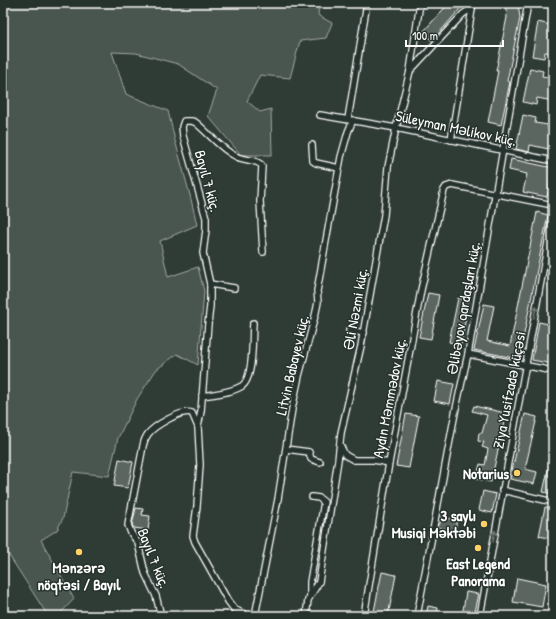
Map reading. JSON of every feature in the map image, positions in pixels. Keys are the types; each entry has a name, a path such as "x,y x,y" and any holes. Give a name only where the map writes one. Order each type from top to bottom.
{"street":[{"name":"Litvin Babayev küç.","path":"255,616 278,499 292,409 316,312 316,291 339,168 351,120 367,3"},
{"name":"Əli Nəzmi küç.","path":"306,616 308,600 319,582 343,425 364,332 384,215 388,168 410,71 420,3"},
{"name":"Əlibəyov qardaşları küç.","path":"417,616 455,413 468,354 528,3"},
{"path":"410,71 473,5"},
{"path":"451,140 473,5"},
{"name":"Süleyman Məlikov küç.","path":"320,115 396,128 553,161"},
{"name":"Bayıl 7 küç.","path":"248,616 234,609 228,602 193,536 200,465 198,427 201,411 210,306 210,284 203,253 206,218 183,136 182,128 184,122 195,122 232,154 239,158 250,162 259,162 261,164 260,201 263,252"},
{"path":"312,145 313,161 339,168"},
{"name":"Aydın Məmmədov küç.","path":"364,616 389,463 425,271 444,190 446,187 452,185 496,194"},
{"path":"496,194 553,205"},
{"name":"Ziya Yusifzadə küçəsi","path":"480,616 553,215"},
{"path":"210,284 234,288"},
{"path":"202,396 231,391 243,385 247,381 250,370 253,323"},
{"path":"349,330 364,332"},
{"path":"468,354 553,371"},
{"name":"Bayıl 7 küç.","path":"161,616 156,596 143,566 138,544 128,525 141,453 144,439 149,433 178,414 186,412 192,413 198,427"},
{"path":"340,444 345,455 354,460 374,460 389,463"},
{"path":"286,449 309,452 312,459 320,462"},
{"path":"502,490 553,502"},
{"path":"310,595 310,582 324,502 320,498 312,497"}],"shaded area":[{"path":"3,3 346,3 345,5 319,8 319,16 332,23 326,38 300,41 290,78 260,75 247,101 260,112 271,109 272,155 241,155 208,116 217,90 178,64 136,53 112,52 126,94 168,111 197,225 160,241 168,277 198,267 204,291 198,365 177,354 156,370 137,399 118,438 109,476 73,472 63,518 57,530 41,540 74,599 58,616 48,616 10,557 3,543"}],"building":[{"path":"449,3 465,3 432,41 423,32"},
{"path":"505,3 518,3 520,18 507,81 510,82 501,125 488,122 498,71 496,71 507,17"},
{"path":"538,22 551,25 551,29 553,30 553,53 545,52 544,58 532,56"},
{"path":"530,68 543,71 542,76 553,78 553,101 537,98 536,105 523,102"},
{"path":"523,115 536,118 535,123 548,125 548,129 551,129 551,132 553,132 553,150 530,145 529,152 516,149"},
{"path":"511,159 553,168 547,197 523,192 527,174 509,170"},
{"path":"537,212 548,215 519,359 474,350 484,304 494,306 487,341 510,346"},
{"path":"428,293 439,295 431,339 419,337"},
{"path":"458,298 469,300 461,345 449,342"},
{"path":"539,322 553,325 553,364 532,360"},
{"path":"438,381 454,384 450,404 434,401"},
{"path":"474,406 506,413 491,482 476,479 480,464 485,465 488,449 482,447 484,442 478,441 479,433 482,433 487,415 472,411"},
{"path":"406,414 419,416 409,468 396,466"},
{"path":"525,414 537,417 525,469 537,472 534,484 510,479"},
{"path":"551,457 553,457 553,494 543,492"},
{"path":"119,459 133,462 128,488 114,486"},
{"path":"483,491 496,494 492,513 479,510"},
{"path":"545,507 553,508 553,539 539,536"},
{"path":"136,508 143,509 142,515 150,516 148,530 134,528 132,525"},
{"path":"441,517 457,520 455,530 439,528"},
{"path":"382,572 396,575 388,616 373,616"},
{"path":"517,578 546,584 542,607 513,602"},
{"path":"466,592 479,594 474,616 462,616"},
{"path":"428,606 438,608 437,616 426,616"}],"place":[{"name":"Notarius","path":"517,473"},
{"name":"3 saylı Musiqi Məktəbi","path":"484,524"},
{"name":"East Legend Panorama","path":"478,548"},
{"name":"Mənzərə nöqtəsi / Bayıl","path":"79,552"}]}
